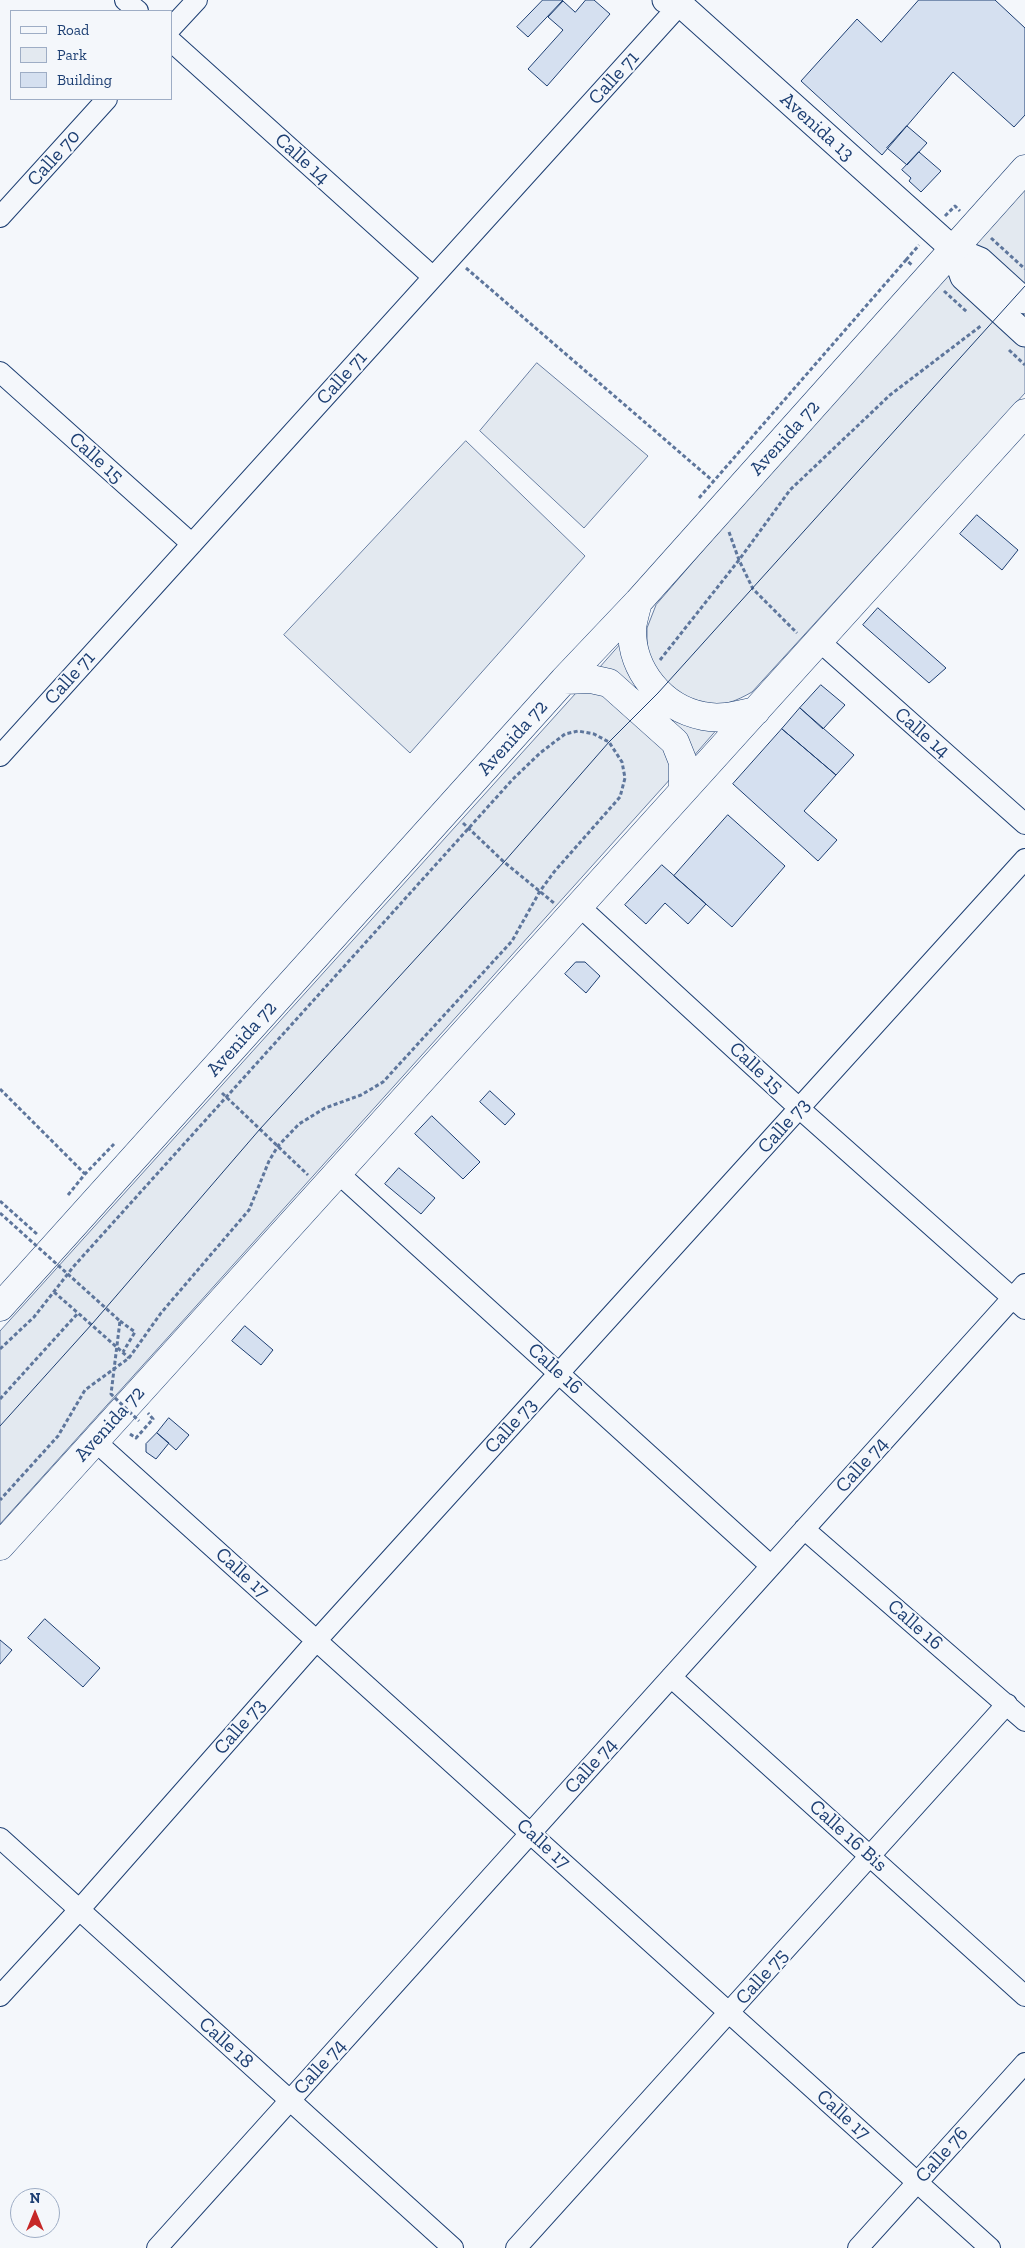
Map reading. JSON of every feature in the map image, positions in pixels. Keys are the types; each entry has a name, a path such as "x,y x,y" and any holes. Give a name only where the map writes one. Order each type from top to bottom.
{"highway":[{"name":"Avenida 72","path":"0,1307 564,680 638,602 1025,169"},
{"name":"Avenida 72","path":"0,1546 1025,413"},
{"path":"638,602 632,628 635,654 646,678 658,693 679,708 703,716 728,718 756,711"},
{"path":"564,680 591,679 609,683 675,742 683,762 683,791"}],"main road":[{"name":"Avenida 13","path":"677,1 953,249 980,260 1025,301"},
{"name":"Avenida 13","path":"953,249 963,276 1025,334"}],"street":[{"path":"125,0 137,10"},
{"path":"172,27 197,0"},
{"name":"Calle 71","path":"0,756 452,257 677,1"},
{"name":"Calle 14","path":"172,42 433,277"},
{"name":"Calle 70","path":"0,217 106,100"},
{"name":"Calle 15","path":"0,372 192,544"},
{"name":"Calle 14","path":"815,645 1025,824"},
{"name":"Calle 73","path":"0,1996 79,1910 317,1640 1025,859"},
{"name":"Calle 15","path":"575,911 800,1109 1021,1297"},
{"name":"Calle 16","path":"330,1181 559,1372 771,1566"},
{"name":"Calle 74","path":"156,2248 804,1529 1021,1297"},
{"name":"Calle 17","path":"95,1441 990,2248"},
{"name":"Calle 16","path":"804,1529 1025,1721"},
{"name":"Calle 16 Bis","path":"671,1677 1025,1996"},
{"name":"Calle 75","path":"516,2248 1007,1704"},
{"name":"Calle 18","path":"0,1838 453,2248"},
{"name":"Calle 76","path":"858,2248 1025,2063"}],"path":[{"path":"452,257 713,481 739,560 753,589 815,645"},
{"path":"646,678 739,560 790,490 890,396 982,325"},
{"path":"0,1349 34,1317 74,1266 228,1098 513,779 540,753 565,734 578,731 594,734 609,742 622,762 625,778 620,797 554,872 540,891 512,941 383,1082 362,1095 325,1108 299,1124 278,1146 269,1161 249,1210 160,1313 129,1358 84,1390 58,1436 0,1500"},
{"path":"448,810 504,862 540,891 575,911"},
{"path":"205,1080 228,1098 278,1146 330,1181"},
{"path":"0,1089 103,1192"},
{"path":"0,1213 121,1322 135,1332 123,1352"},
{"path":"54,1292 129,1358"},
{"path":"0,1399 32,1367 78,1313"},
{"path":"121,1322 112,1394 139,1421"}],"green space":[{"path":"1025,184 1025,289 972,241"},
{"path":"944,272 1025,344 1025,393 752,692 722,704 706,704 675,696 647,654 647,628 656,605"},
{"path":"537,363 648,456 584,528 480,431"},
{"path":"466,441 585,556 410,753 284,635"},
{"path":"625,639 626,661 719,727 692,758 596,672"},
{"path":"598,688 671,752 672,777 0,1524 0,1331 576,693"}],"building":[{"path":"543,0 563,0 528,37 517,27"},
{"path":"586,0 594,0 610,14 547,86 528,69 563,30 548,17 563,1 575,12"},
{"path":"919,0 995,0 1025,28 1025,115 1014,127 953,72 882,155 801,81 857,19 881,42"},
{"path":"907,126 927,143 907,165 887,148"},
{"path":"919,152 941,171 921,192 909,181 911,178 902,170"},
{"path":"977,515 1018,550 1002,570 960,534"},
{"path":"878,608 946,668 929,683 863,625"},
{"path":"821,685 845,705 823,729 800,708"},
{"path":"800,708 854,755 836,775 782,729"},
{"path":"782,729 836,775 804,811 837,840 818,861 733,784"},
{"path":"728,815 785,866 732,927 674,876"},
{"path":"662,865 706,904 688,924 665,903 646,924 625,905"},
{"path":"576,962 585,962 600,976 586,993 565,974"},
{"path":"490,1091 515,1114 505,1125 480,1102"},
{"path":"432,1116 480,1162 463,1179 415,1134"},
{"path":"399,1168 435,1198 421,1214 385,1184"},
{"path":"245,1326 273,1350 261,1365 232,1341"},
{"path":"169,1418 189,1435 176,1450 157,1433"},
{"path":"157,1433 169,1443 156,1459 146,1452 146,1444"},
{"path":"45,1619 100,1668 83,1687 28,1638"},
{"path":"0,1640 12,1650 0,1664"}],"tram line":[{"path":"0,1426 92,1324 260,1129 504,862 609,742 658,693 1025,286"}]}
